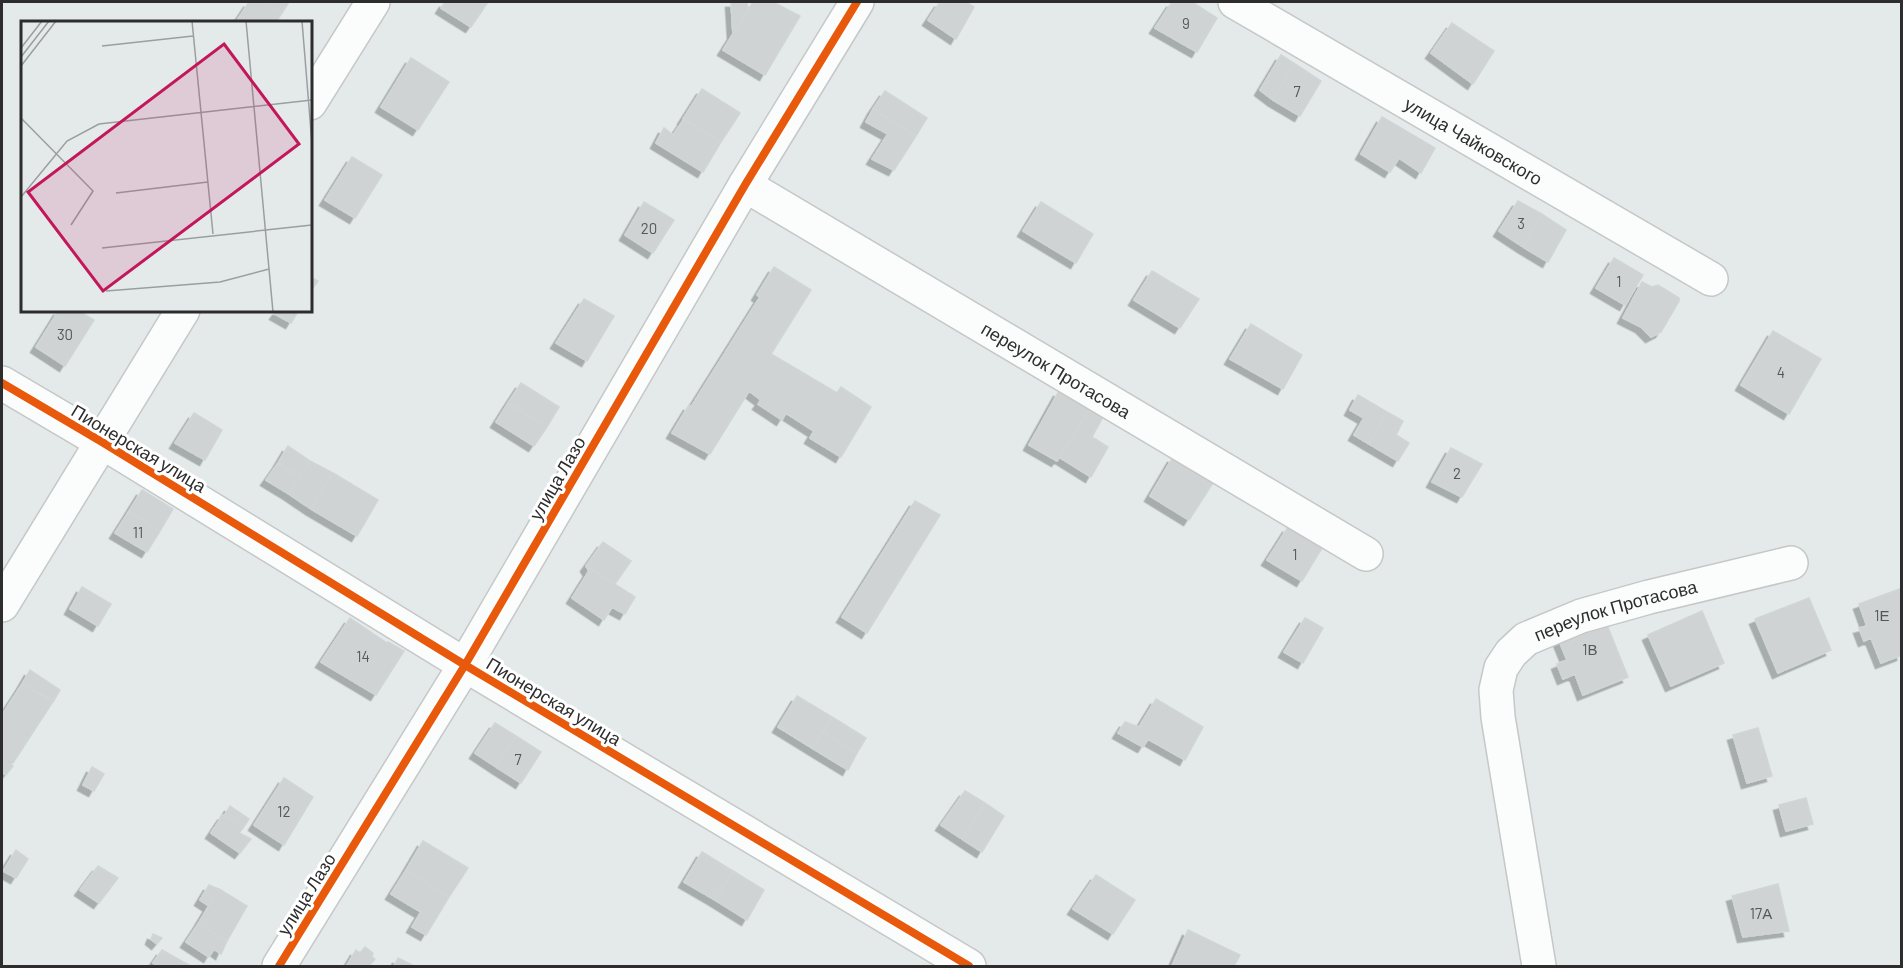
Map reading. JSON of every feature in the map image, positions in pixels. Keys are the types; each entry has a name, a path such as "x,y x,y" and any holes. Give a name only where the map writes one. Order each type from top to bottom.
{"street":[{"path":"312,100 373,2"},
{"name":"улица Лазо","path":"279,966 465,665 745,185 857,2"},
{"name":"улица Чайковского","path":"1235,2 1711,279"},
{"name":"переулок Протасова","path":"745,185 1366,554"},
{"path":"2,605 182,312"},
{"name":"Пионерская улица","path":"2,383 465,665 969,966"},
{"name":"переулок Протасова","path":"1539,966 1498,717 1496,690 1501,668 1511,653 1526,639 1592,613 1791,563"}],"building":[{"path":"249,2 264,2 282,13 277,21 237,21"},
{"path":"264,2 289,2 282,13"},
{"path":"445,2 488,2 471,27 441,8"},
{"path":"731,2 747,2 748,11 733,34"},
{"path":"753,2 773,2 800,16 765,75 723,50"},
{"path":"940,2 966,2 974,7 956,39 928,20"},
{"path":"1172,2 1192,2 1217,18 1197,52 1155,28"},
{"path":"1452,23 1494,51 1473,84 1431,53"},
{"path":"1281,55 1295,64 1273,100 1260,90"},
{"path":"411,58 449,82 418,130 381,107"},
{"path":"1295,64 1321,81 1300,116 1273,100"},
{"path":"702,89 740,113 721,142 683,119"},
{"path":"885,91 927,118 916,136 873,109"},
{"path":"873,109 916,136 894,170 872,159 888,134 866,122"},
{"path":"1382,117 1435,148 1421,173 1399,158 1390,172 1361,154"},
{"path":"684,119 721,142 703,172 656,143 664,128 673,135"},
{"path":"352,157 382,175 355,218 325,200"},
{"path":"1518,201 1542,214 1523,247 1499,231"},
{"path":"644,202 674,220 653,253 625,235"},
{"path":"1041,202 1093,234 1076,263 1023,231"},
{"path":"1542,214 1566,230 1548,262 1523,247"},
{"path":"1614,258 1643,275 1625,305 1596,288"},
{"path":"774,267 811,290 771,354 837,393 841,387 871,407 841,457 810,438 814,431 786,413 782,420 758,404 761,400 749,391 710,454 672,433 689,405 691,407 760,297 757,295"},
{"path":"1152,271 1199,299 1180,328 1134,300"},
{"path":"312,278 318,281 312,289"},
{"path":"1642,282 1652,287 1658,285 1679,298 1661,332 1651,337 1641,327 1623,318"},
{"path":"584,299 614,316 587,361 556,343"},
{"path":"58,312 80,312 94,320 65,366 36,347"},
{"path":"276,312 298,312 291,323 275,314"},
{"path":"1251,324 1302,355 1283,389 1230,359"},
{"path":"1773,331 1821,359 1789,414 1741,385"},
{"path":"521,383 559,407 547,427 508,403"},
{"path":"1059,391 1090,409 1057,461 1029,445"},
{"path":"1358,395 1387,412 1369,444 1354,435 1364,418 1350,410"},
{"path":"508,403 547,427 534,446 496,422"},
{"path":"1090,409 1103,417 1092,437 1108,447 1091,477 1059,457"},
{"path":"1387,412 1403,421 1396,435 1409,443 1398,461 1369,444"},
{"path":"194,413 222,430 205,460 175,443"},
{"path":"288,446 310,461 300,477 278,463"},
{"path":"1451,448 1482,464 1462,497 1432,482"},
{"path":"1173,457 1213,483 1189,520 1150,496"},
{"path":"310,461 333,473 311,509 289,494"},
{"path":"278,463 300,477 289,494 266,480"},
{"path":"333,473 378,500 357,536 311,509"},
{"path":"142,490 173,509 160,531 129,511"},
{"path":"915,501 940,515 867,633 842,617"},
{"path":"129,511 160,531 147,552 115,533"},
{"path":"1288,527 1322,548 1302,581 1267,560"},
{"path":"603,542 631,561 615,584 586,566"},
{"path":"586,566 635,597 625,614 612,607 604,620 572,598 589,571"},
{"path":"82,587 111,604 98,626 70,609"},
{"path":"1902,588 1902,655 1881,663 1871,638 1864,641 1859,628 1867,626 1859,604"},
{"path":"1809,598 1831,650 1778,673 1755,619"},
{"path":"1702,611 1724,663 1671,686 1648,635"},
{"path":"350,618 387,643 404,651 376,695 321,662"},
{"path":"1305,618 1323,628 1303,663 1284,652"},
{"path":"1605,620 1628,677 1583,695 1575,674 1563,679 1557,664 1567,660 1558,638"},
{"path":"30,670 60,690 53,702 22,684"},
{"path":"22,684 54,700 13,763 2,756 2,715"},
{"path":"797,696 832,717 812,748 778,727"},
{"path":"1156,699 1203,727 1185,760 1148,739 1143,747 1118,733 1125,722 1139,727"},
{"path":"832,717 866,738 857,753 823,732"},
{"path":"495,723 516,736 496,767 475,753"},
{"path":"1758,728 1772,776 1747,783 1733,735"},
{"path":"823,732 857,753 848,770 812,748"},
{"path":"516,736 541,752 521,783 496,767"},
{"path":"2,758 13,766 6,775 2,772"},
{"path":"92,767 104,774 94,791 83,785"},
{"path":"284,778 313,797 284,845 254,825"},
{"path":"965,791 985,803 962,839 941,825"},
{"path":"1806,798 1813,824 1786,831 1779,805"},
{"path":"985,803 1004,816 982,852 962,839"},
{"path":"230,806 249,819 243,828 224,816"},
{"path":"223,815 243,828 239,833 251,839 240,853 211,833"},
{"path":"423,841 468,868 449,897 406,870"},
{"path":"16,850 28,859 16,878 3,871"},
{"path":"702,852 733,871 715,900 684,882"},
{"path":"98,866 118,878 99,903 80,890"},
{"path":"406,870 449,897 426,935 412,927 421,912 391,894"},
{"path":"733,871 764,890 747,920 715,900"},
{"path":"1096,875 1135,900 1113,934 1073,909"},
{"path":"1778,884 1789,931 1743,937 1732,896"},
{"path":"209,885 219,889 209,906 200,900"},
{"path":"219,889 247,906 227,941 198,924"},
{"path":"198,924 227,941 221,954 214,949 209,957 186,942"},
{"path":"1188,930 1240,955 1234,966 1172,966"},
{"path":"153,934 162,938 157,944 151,939"},
{"path":"365,947 373,953 372,957 375,959 369,966 347,965 356,950 360,953"},
{"path":"162,950 189,965 159,966 153,963"},
{"path":"398,958 414,966 394,966"}],"cycle path":[{"path":"279,966 465,665 745,185 857,2"},
{"path":"2,383 465,665 969,966"}]}
